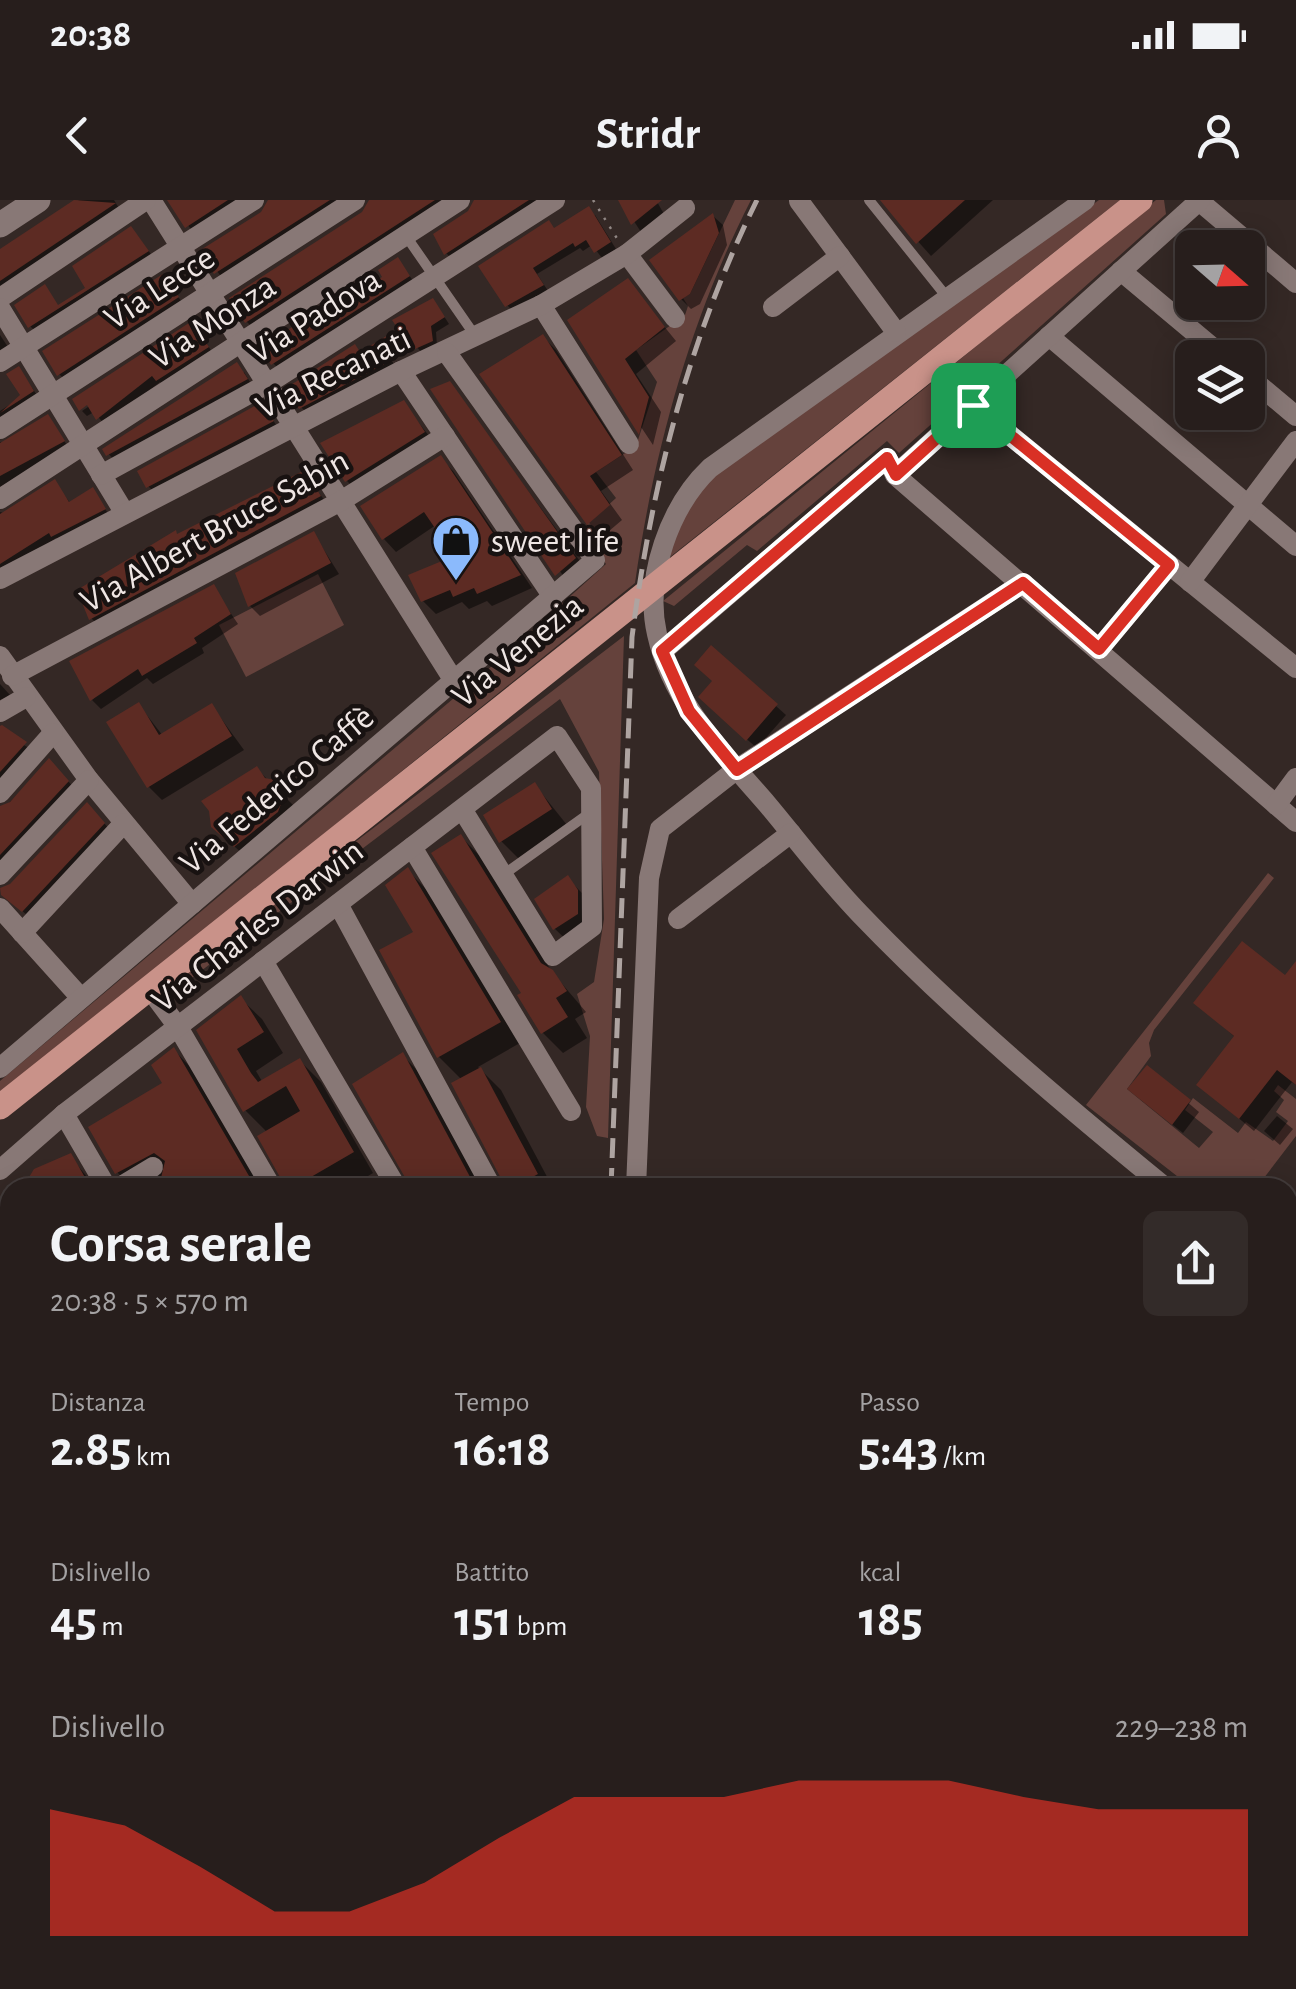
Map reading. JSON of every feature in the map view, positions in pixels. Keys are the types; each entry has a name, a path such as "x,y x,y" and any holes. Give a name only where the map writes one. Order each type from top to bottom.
{"main road":[{"name":"Via Venezia","path":"0,1110 1140,200"}],"street":[{"path":"0,225 38,200"},
{"path":"0,298 149,200 454,681"},
{"path":"0,362 254,200"},
{"name":"Via Lecce","path":"0,429 355,200"},
{"name":"Via Monza","path":"0,499 460,200"},
{"name":"Via Padova","path":"101,475 267,384 555,200"},
{"path":"799,200 896,332"},
{"path":"896,475 1199,200 1296,283"},
{"path":"1080,201 710,468 686,491 666,540 656,592 656,632 689,711 858,912 932,984 1155,1178"},
{"name":"Via Recanati","path":"0,579 401,371 478,339 627,254 685,208"},
{"path":"627,254 675,318"},
{"path":"773,307 840,256"},
{"path":"1121,272 1203,340"},
{"path":"540,305 629,444"},
{"path":"0,308 124,512"},
{"path":"1050,336 1296,546"},
{"name":"Via Federico Caffè","path":"0,1068 595,560 447,353"},
{"path":"401,371 553,596"},
{"path":"1265,390 1296,416"},
{"path":"973,405 1296,668"},
{"name":"Via Albert Bruce Sabin","path":"12,676 341,501 445,436"},
{"path":"1190,582 1296,442"},
{"path":"662,651 887,458 896,475 1296,822"},
{"path":"1099,649 1169,565"},
{"path":"636,1178 653,848 660,829 737,770 1023,583"},
{"path":"0,656 89,780 192,904"},
{"path":"0,712 26,697"},
{"path":"0,793 54,733"},
{"name":"Via Charles Darwin","path":"0,1170 64,1114 556,736 591,788 592,812"},
{"path":"1276,805 1296,778"},
{"path":"0,875 89,780"},
{"path":"462,808 553,956 592,927 592,812"},
{"path":"22,933 124,824"},
{"path":"678,919 791,833"},
{"path":"412,847 570,1111"},
{"path":"338,904 487,1178"},
{"path":"0,908 81,998"},
{"path":"262,962 390,1178"},
{"path":"149,988 178,1026 266,1178"},
{"path":"64,1114 101,1178"},
{"path":"135,1178 153,1167"}],"lane":[{"path":"869,200 946,296"},
{"path":"406,235 478,339"},
{"path":"502,875 592,812"}],"path":[{"path":"593,200 627,254"}],"shaded area":[{"path":"735,200 751,200 710,292 677,387 653,484 635,583 0,1095 0,1081 505,655 606,564 581,530 616,498 596,472 636,446 657,382 636,350 685,315 688,306 683,298 690,294"},
{"path":"1099,200 1120,200 670,557 674,532 705,482"},
{"path":"1156,200 1164,200 1166,214 899,453 887,441 757,551 747,545 674,606 663,601"},
{"path":"318,574 344,625 246,677 219,625"},
{"path":"624,636 608,1138 597,1136 586,1107 590,1036 577,994 594,982 604,919 599,772 560,699 168,996 168,988 179,977"},
{"path":"1268,873 1274,878 1154,1030 1149,1043 1151,1056 1127,1089 1199,1148 1213,1132 1185,1110 1193,1098 1238,1133 1246,1122 1273,1141 1288,1121 1276,1112 1284,1100 1274,1091 1278,1085 1296,1099 1296,1136 1264,1178 1179,1178 1086,1105"}],"building":[{"path":"74,200 116,203 0,281 0,249"},
{"path":"167,200 228,200 185,228"},
{"path":"268,200 330,200 214,274 199,251 261,212"},
{"path":"369,200 435,200 245,323 229,298 362,212"},
{"path":"474,200 529,200 444,255 433,234 468,211"},
{"path":"618,200 662,200 631,225"},
{"path":"880,200 965,200 916,244"},
{"path":"589,206 611,242 594,253 586,240 575,247 573,243 533,268 544,285 505,307 478,266 549,220 554,228"},
{"path":"713,213 719,233 690,294 679,301 649,260"},
{"path":"131,226 149,251 28,328 14,305 45,284 58,305 85,288 72,266"},
{"path":"398,257 410,276 271,365 261,348 342,293 346,300 382,277 378,270"},
{"path":"163,274 179,297 57,376 42,351"},
{"path":"628,278 665,327 625,359 649,397 639,435 567,320"},
{"path":"433,298 445,317 431,326 433,341 415,349 409,341 389,354 392,360 299,409 286,388 355,344 360,352 398,329 392,320"},
{"path":"192,321 209,347 156,381 152,376 96,420 87,405 79,411 72,399"},
{"path":"543,334 622,455 590,476 610,505 587,525 479,374"},
{"path":"237,362 248,379 106,456 102,449"},
{"path":"19,366 34,391 0,413 20,395 6,374"},
{"path":"450,381 576,558 555,576 430,389"},
{"path":"404,400 425,432 345,482 320,443"},
{"path":"262,402 274,421 146,488 137,471"},
{"path":"48,414 65,441 0,476 0,443"},
{"path":"441,455 521,575 477,594 474,588 453,597 450,590 421,602 408,575 454,556 424,512 382,540 360,506"},
{"path":"305,470 321,496 89,620 77,590 176,530 177,534"},
{"path":"55,479 69,502 93,487 106,509 51,537 49,533 0,564 0,514"},
{"path":"314,531 331,563 248,607 235,573"},
{"path":"214,584 231,614 194,638 197,643 142,676 138,669 90,701 69,661"},
{"path":"711,645 778,704 746,741 698,697 712,681 694,665"},
{"path":"139,702 159,735 212,703 232,736 147,788 106,722"},
{"path":"0,726 27,742 0,772"},
{"path":"49,758 69,781 0,855 0,806 10,802"},
{"path":"257,766 265,778 275,780 282,801 278,812 234,847 211,827 209,811 201,801"},
{"path":"535,782 552,809 499,843 483,815"},
{"path":"87,802 105,823 22,912 1,895 0,888 10,884"},
{"path":"461,834 541,963 553,970 567,991 556,998 568,1017 541,1034 517,995 521,993 431,853"},
{"path":"408,867 501,1022 437,1058 379,950 413,932 385,885"},
{"path":"568,875 578,890 578,914 553,930 534,899"},
{"path":"1242,941 1285,975 1296,961 1296,1085 1277,1070 1239,1119 1196,1085 1234,1036 1193,1003"},
{"path":"241,995 264,1032 237,1049 251,1073 258,1082 300,1058 354,1152 312,1178 280,1178 257,1136 300,1111 286,1086 243,1112 196,1030"},
{"path":"174,1047 250,1178 161,1178 165,1161 154,1153 115,1174 88,1127 162,1083 151,1065"},
{"path":"403,1052 471,1178 405,1178 352,1084"},
{"path":"1147,1065 1191,1100 1172,1125 1127,1089"},
{"path":"481,1067 538,1174 531,1178 501,1178 451,1083"},
{"path":"71,1153 85,1178 29,1178 34,1169"}],"railway":[{"path":"611,1178 632,637 640,580 662,468 692,359 757,200"}],"place":[{"name":"sweet life","path":"456,582"}],"route":[{"path":"973,405 1169,565 1099,649 1023,583 737,770 689,711 662,651 887,458 896,475 973,405"}]}
